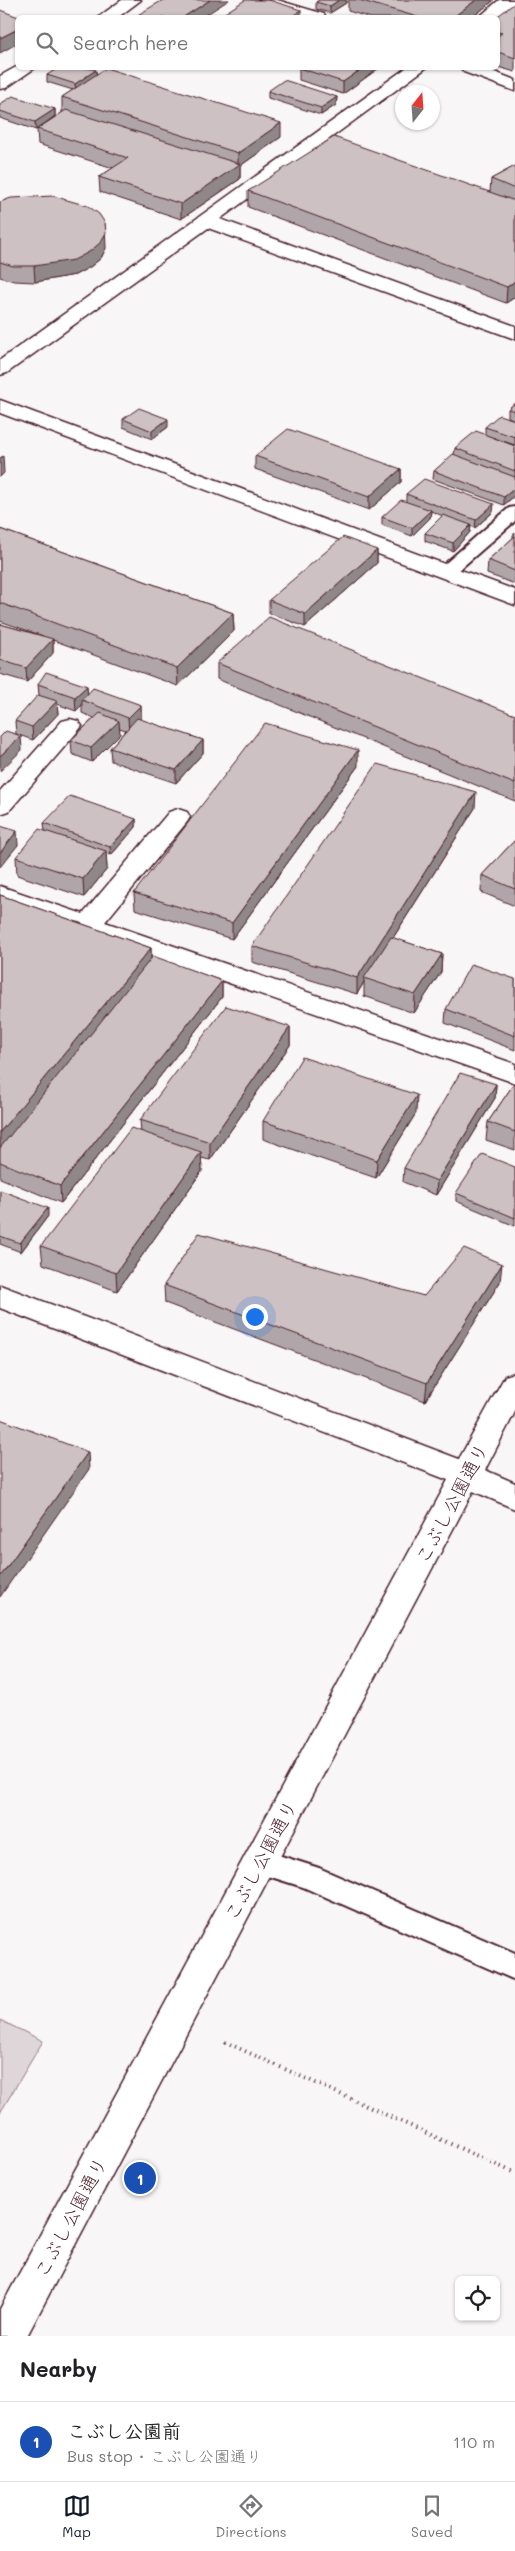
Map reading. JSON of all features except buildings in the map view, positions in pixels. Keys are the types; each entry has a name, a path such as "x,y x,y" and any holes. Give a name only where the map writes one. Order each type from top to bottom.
{"street":[{"path":"110,15 133,0"},
{"path":"260,0 308,15"},
{"path":"490,15 510,0"},
{"path":"0,84 23,70"},
{"path":"0,369 413,70"},
{"path":"475,70 515,86"},
{"path":"205,220 515,333"},
{"path":"0,406 515,598"},
{"path":"0,806 70,726"},
{"path":"88,925 178,817"},
{"path":"0,894 515,1074"},
{"path":"0,1296 465,1474 515,1497"},
{"name":"こぶし公園通り","path":"6,2336 465,1474 515,1384"}],"lane":[{"path":"446,572 515,512"},
{"path":"260,1861 309,1877 515,1967"}],"path":[{"path":"225,2042 515,2173"}],"shaded area":[{"path":"0,2020 43,2041 0,2113"}],"place":[{"name":"こぶし公園前","path":"140,2178"}]}
